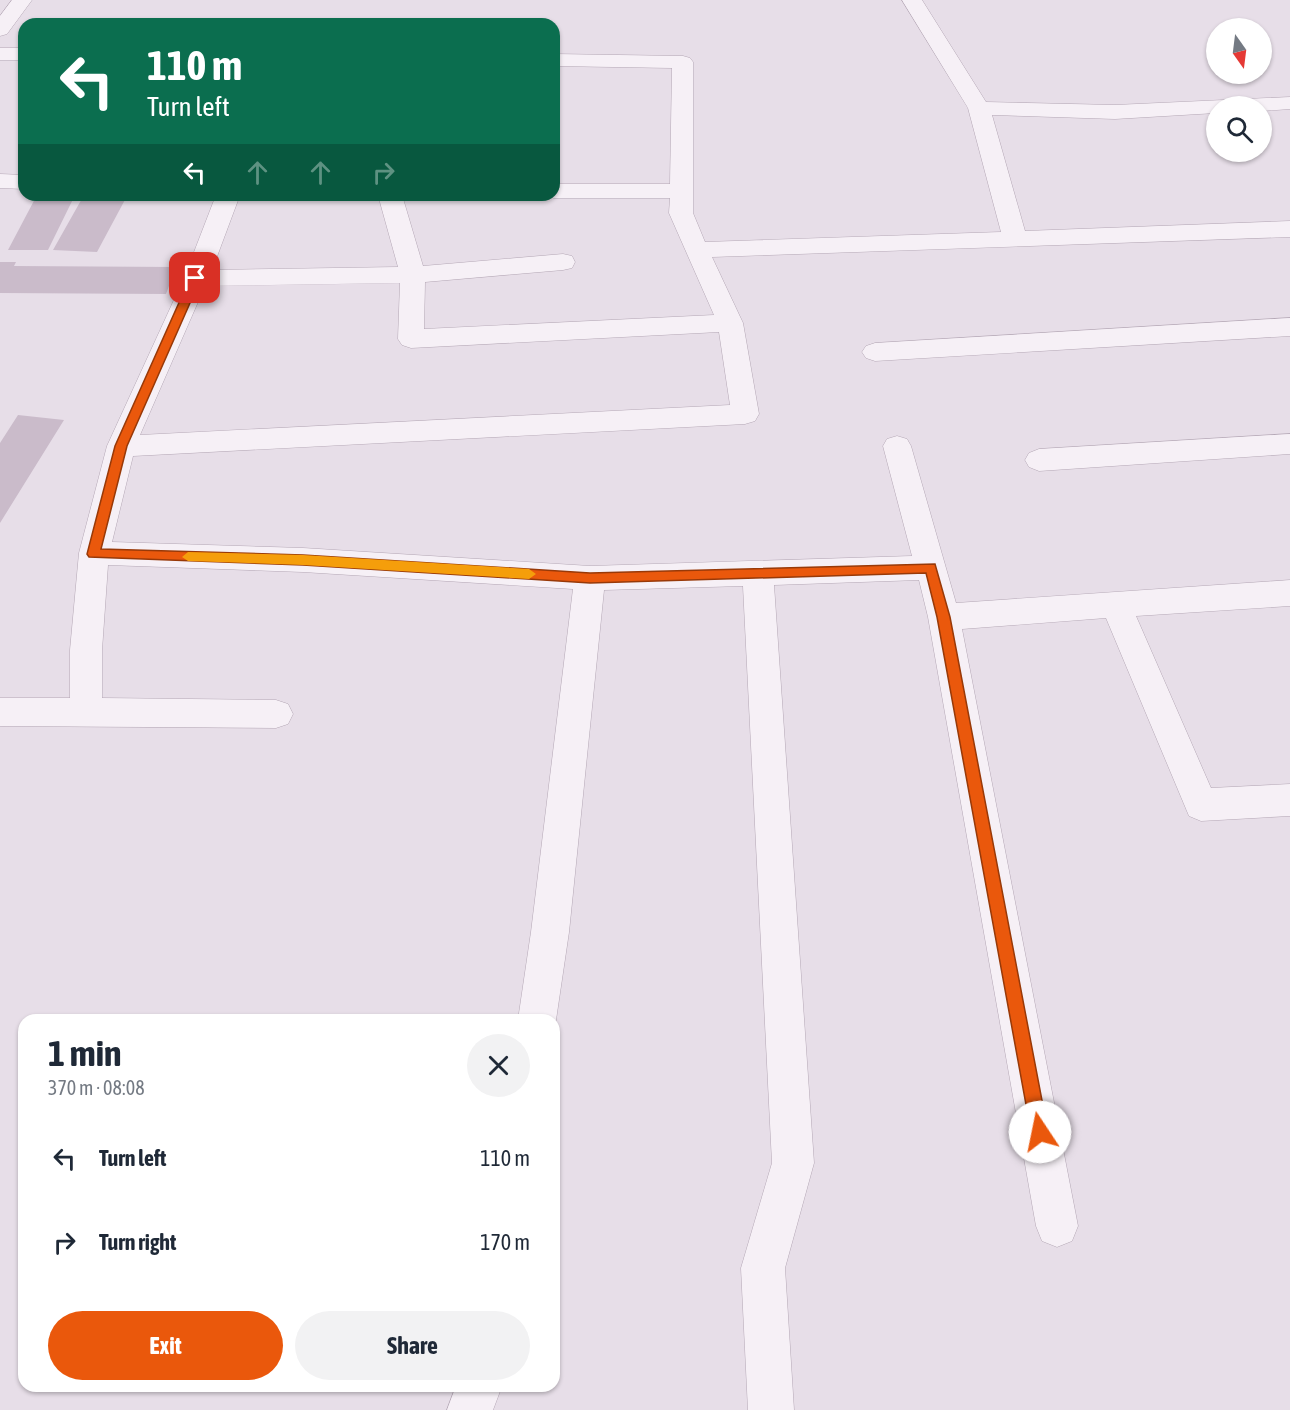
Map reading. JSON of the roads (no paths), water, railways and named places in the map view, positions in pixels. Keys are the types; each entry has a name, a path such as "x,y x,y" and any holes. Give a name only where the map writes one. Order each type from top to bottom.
{"street":[{"path":"0,30 22,0"},
{"path":"912,0 979,108 1015,239"},
{"path":"0,54 18,54"},
{"path":"121,446 745,414 730,323 681,213 683,62 560,60"},
{"path":"1272,104 1290,103"},
{"path":"979,108 1115,112 1206,107"},
{"path":"0,181 18,182"},
{"path":"560,191 681,191"},
{"path":"86,712 86,650 94,554 121,446 195,278 226,201"},
{"path":"392,201 413,275 411,339 730,323"},
{"path":"696,250 1290,229"},
{"path":"195,278 413,275 563,262"},
{"path":"875,352 1290,327"},
{"path":"1039,460 1290,444"},
{"path":"897,446 944,617 1057,1226"},
{"path":"94,554 303,560 590,578 930,568"},
{"path":"758,573 793,1163 763,1268 771,1410"},
{"path":"538,1014 550,932 590,578"},
{"path":"944,617 1290,593"},
{"path":"1116,605 1201,805 1290,800"},
{"path":"0,712 276,714"},
{"path":"470,1410 477,1392"}]}
